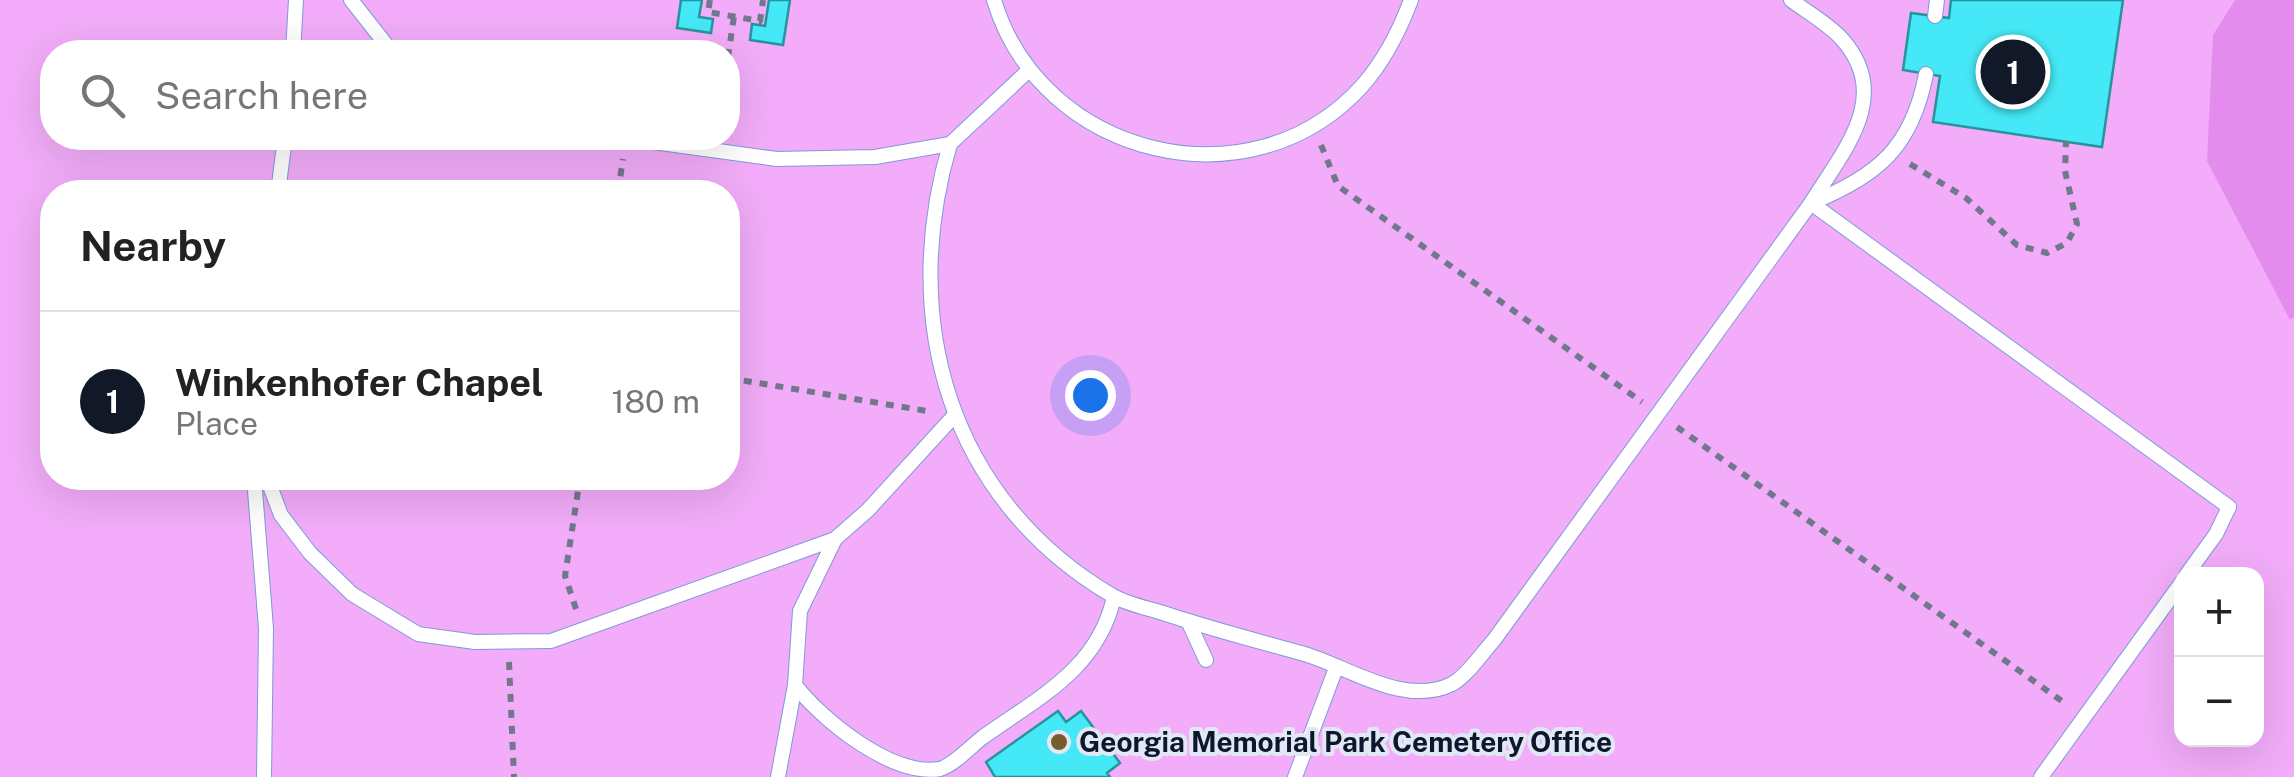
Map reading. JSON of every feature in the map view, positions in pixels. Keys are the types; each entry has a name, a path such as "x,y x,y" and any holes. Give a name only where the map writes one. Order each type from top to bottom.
{"lane":[{"path":"293,40 296,0"},
{"path":"351,0 383,40"},
{"path":"994,0 1012,43 1029,70 1079,117 1109,134 1174,154 1242,152 1276,144 1313,126 1361,88 1382,61 1410,0"},
{"path":"1029,70 950,144 938,186 932,233 931,300 953,417 1025,530 1114,597 1313,656 1372,682 1424,690 1454,684 1494,640 1810,204 1865,110 1863,74 1841,38 1791,0"},
{"path":"1810,204 1852,186 1893,152 1920,106 1926,74"},
{"path":"711,150 777,159 874,157 950,144"},
{"path":"279,180 283,150"},
{"path":"282,157 288,150"},
{"path":"1810,204 2229,507 2216,534 2192,567"},
{"path":"271,490 281,515 310,553 352,594 418,634 550,640 836,538 868,510 953,417"},
{"path":"255,490 266,628 264,777"},
{"path":"778,777 795,685 800,611 836,538"},
{"path":"2041,777 2174,593"},
{"path":"795,685 818,716 897,768 940,769 1077,670 1107,630 1114,597"},
{"path":"1188,622 1206,660"},
{"path":"1295,777 1336,668"}],"path":[{"path":"710,0 708,12 760,21 762,0"},
{"path":"730,40 734,16"},
{"path":"1313,126 1338,186 2084,716"},
{"path":"1893,152 1966,198 2017,245 2047,253 2067,243 2078,224 2065,171 2066,141"},
{"path":"740,380 869,398 953,417"},
{"path":"578,490 565,576 583,629"},
{"path":"508,641 514,777"}],"shaded area":[{"path":"0,0 2294,0 2294,777 0,777"},
{"path":"2235,0 2294,0 2294,317 2290,320 2207,161 2213,35"}],"building":[{"path":"681,0 702,0 699,17 713,19 711,33 677,28"},
{"path":"769,0 790,0 783,45 750,40 752,24 765,26"},
{"path":"1951,0 2123,0 2102,147 1933,122 1940,76 1903,70 1911,13 1949,18"},
{"name":"Georgia Memorial Park Cemetery Office","path":"1058,711 1066,722 1081,711 1120,763 1107,773 1110,777 995,777 986,762"}],"place":[{"name":"Winkenhofer Chapel","path":"2013,72"},
{"name":"Georgia Memorial Park Cemetery Office","path":"1059,742"}]}
